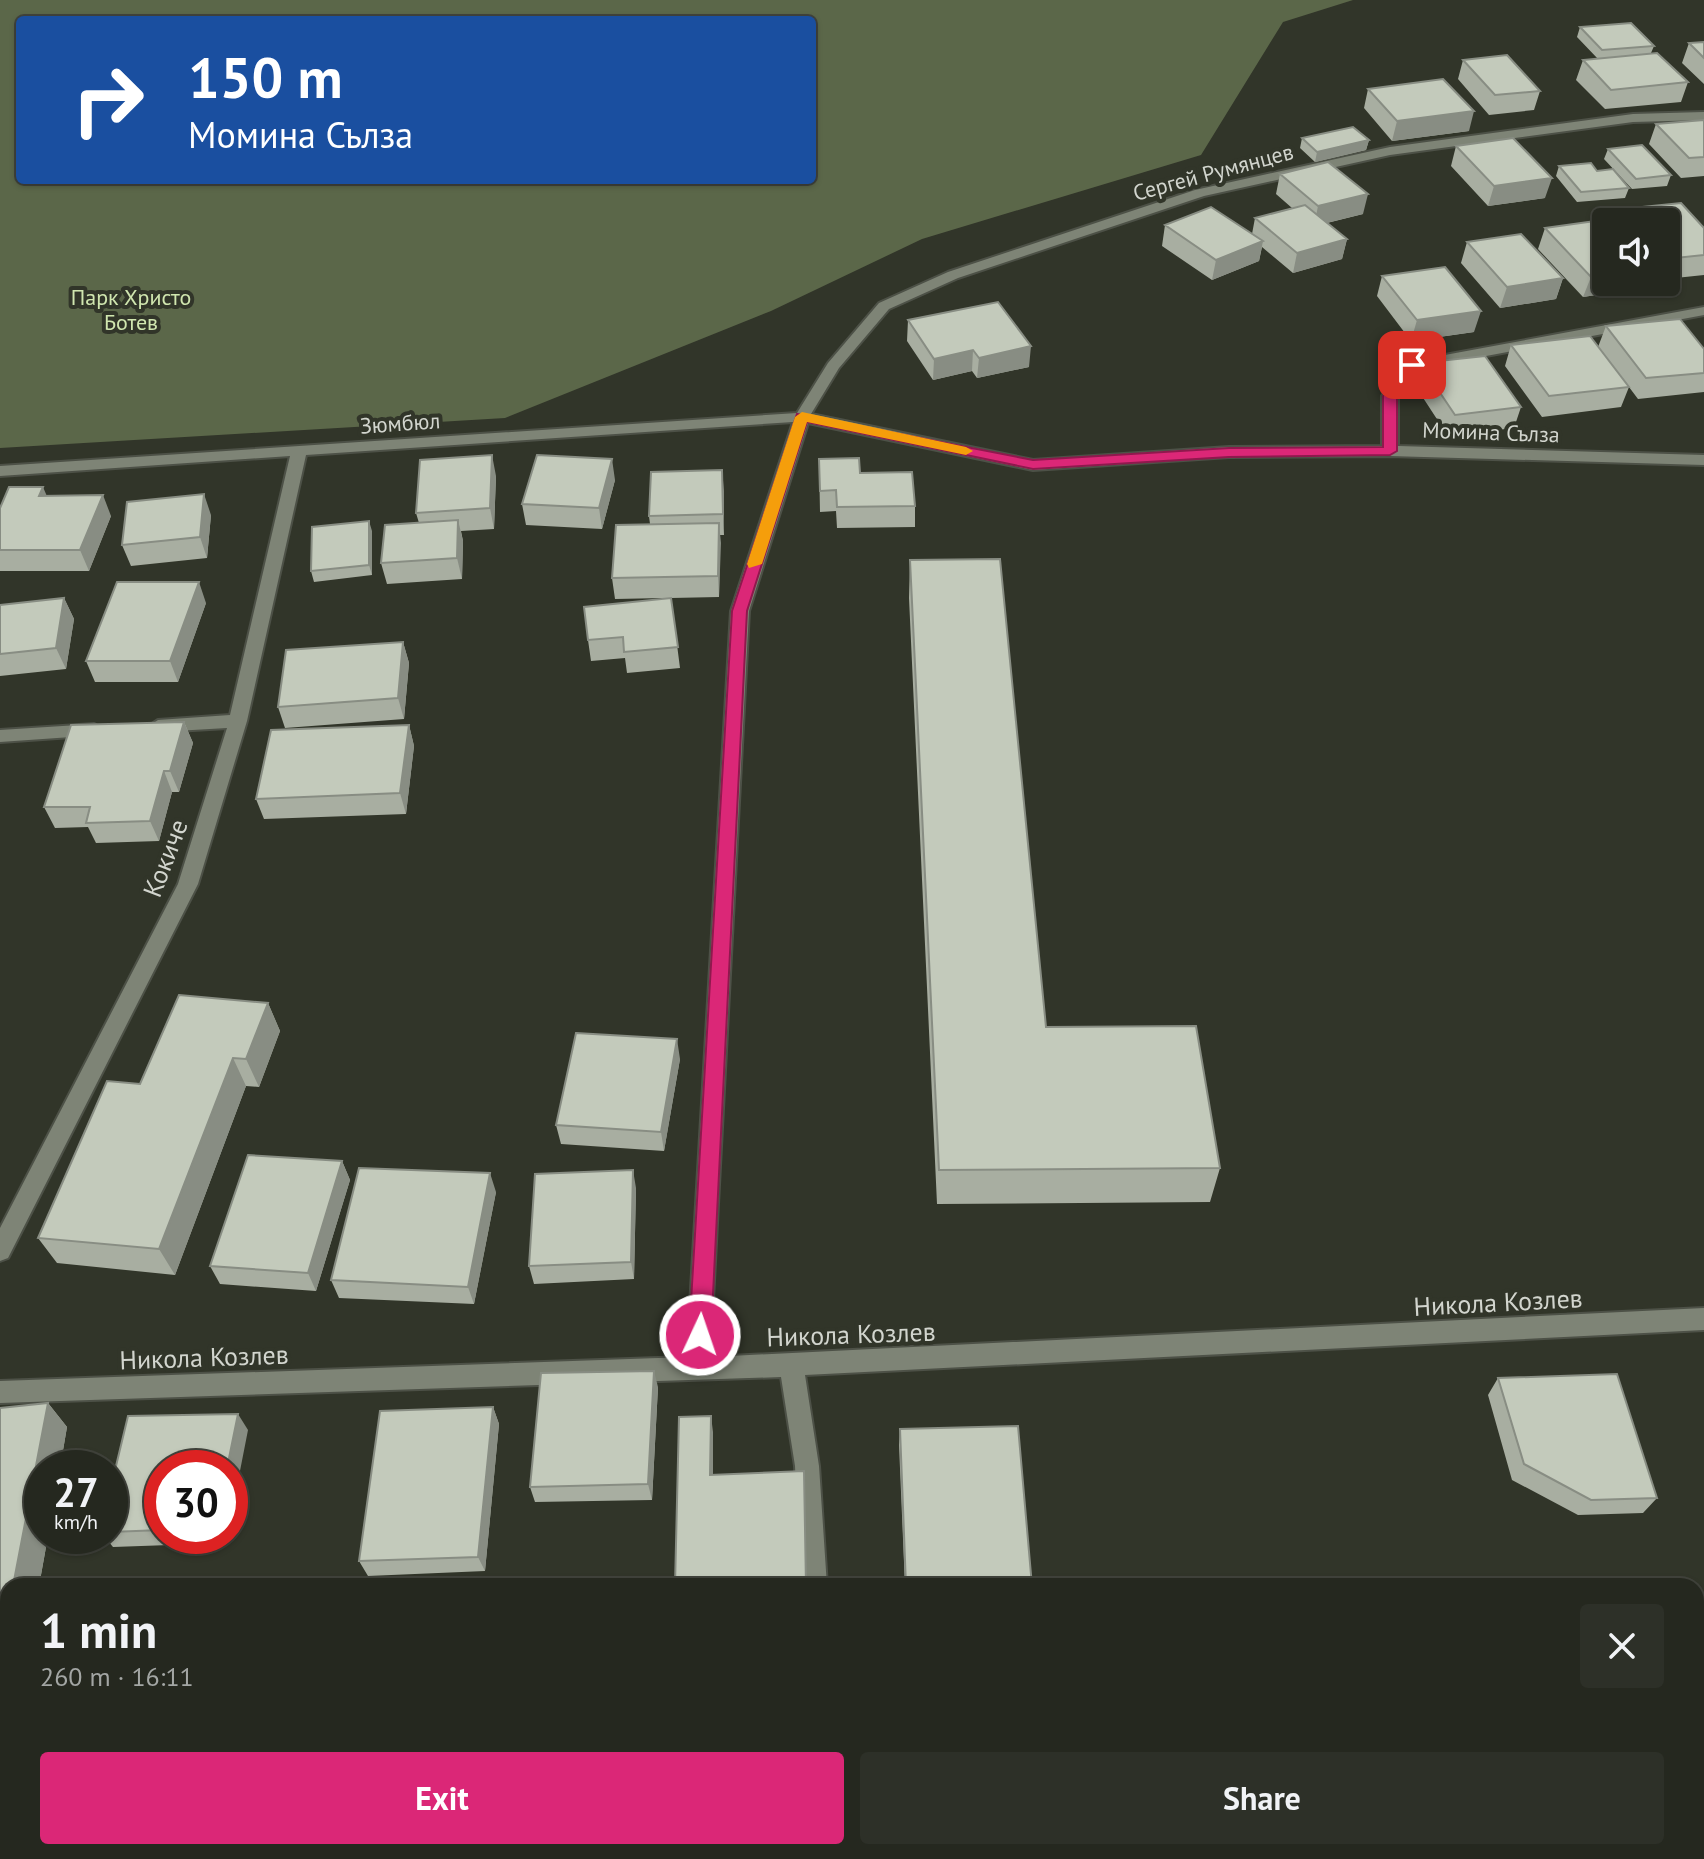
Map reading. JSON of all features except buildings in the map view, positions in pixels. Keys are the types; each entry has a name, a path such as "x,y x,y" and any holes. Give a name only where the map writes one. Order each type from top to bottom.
{"street":[{"name":"Сергей Румянцев","path":"698,1366 740,611 802,417 833,366 884,306 953,275 1200,193 1390,151 1633,118 1704,116"},
{"path":"1390,451 1390,396 1412,365 1704,311"},
{"name":"Момина Сълза","path":"802,417 1033,465 1229,452 1390,451 1704,460"},
{"name":"Зюмбюл","path":"0,471 802,417"},
{"name":"Кокиче","path":"0,1251 188,884 238,721 299,453"},
{"path":"143,727 238,721"},
{"path":"0,736 111,729"},
{"name":"Никола Козлев","path":"0,1392 791,1365 1704,1319"},
{"path":"791,1365 807,1466 814,1578"}],"green space":[{"name":"Парк Христо Ботев","path":"0,0 1353,0 1283,22 1201,155 922,239 771,311 505,418 0,448"}],"slow traffic":[{"path":"755,564 802,417 966,451"}],"route":[{"path":"700,1335 740,611 802,417 1033,465 1229,452 1390,451 1390,396 1412,365"}]}
